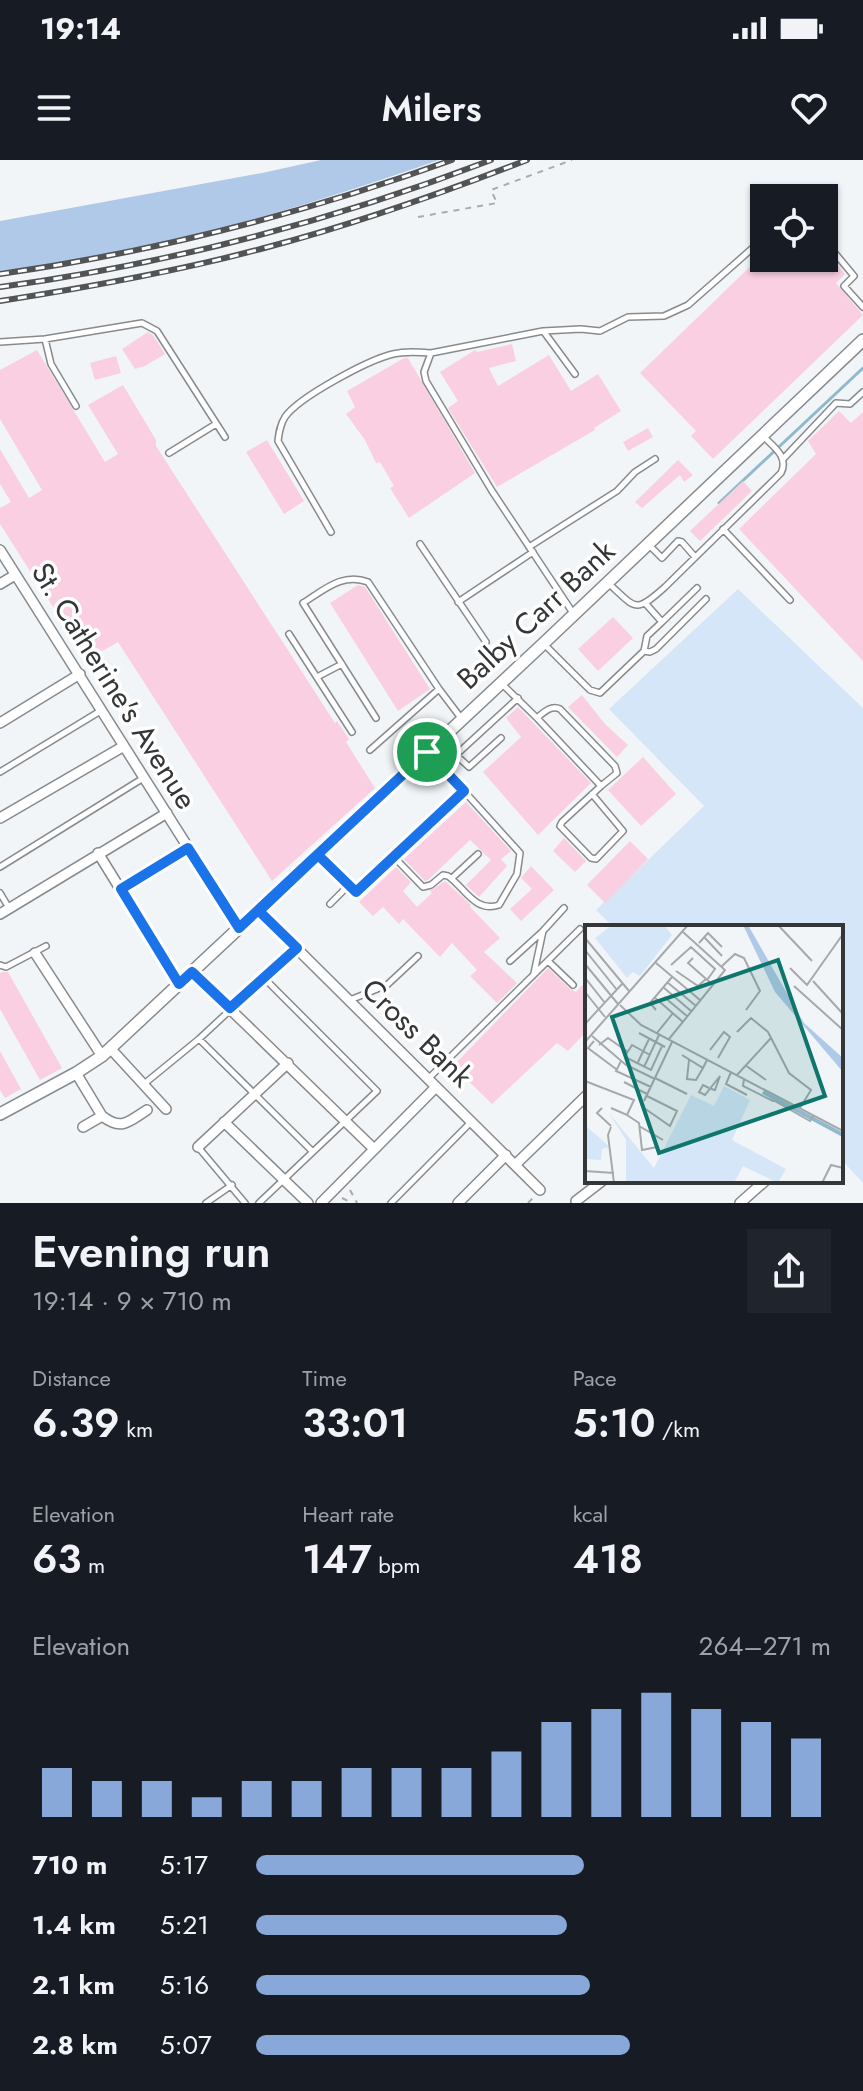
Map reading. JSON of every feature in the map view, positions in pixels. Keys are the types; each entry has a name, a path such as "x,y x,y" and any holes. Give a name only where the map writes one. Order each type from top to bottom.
{"street":[{"name":"Balby Carr Bank","path":"0,1114 76,1073 106,1052 863,340"},
{"name":"St. Catherine's Avenue","path":"0,550 239,928"},
{"path":"0,584 15,575"},
{"path":"0,723 80,674"},
{"path":"0,818 124,746"},
{"path":"4,911 167,813"},
{"path":"98,853 179,984"},
{"name":"Cross Bank","path":"259,911 540,1190"},
{"path":"35,953 106,1052 166,1109"},
{"path":"192,972 374,1149"},
{"path":"198,1147 288,1063"},
{"path":"76,1073 102,1116 114,1125 120,1125 147,1110"},
{"path":"321,1203 432,1083"},
{"path":"516,1164 585,1097"},
{"path":"83,1127 102,1116"},
{"path":"224,1122 308,1203"},
{"path":"458,1203 506,1155"},
{"path":"576,1201 599,1183"},
{"path":"740,1203 763,1183"}],"lane":[{"path":"331,532 278,441 280,427 287,414 302,401 358,368 392,354 412,351 431,353 543,331 600,331 628,317 664,316 688,305 750,250"},
{"path":"838,257 854,276 844,286 863,307"},
{"path":"0,342 45,339 142,323 149,325 157,331 225,437"},
{"path":"543,331 575,374"},
{"path":"45,339 51,364 76,406"},
{"path":"431,353 424,372 426,381 492,491 573,613"},
{"path":"782,456 836,403 850,404 863,392"},
{"path":"169,453 216,424"},
{"path":"607,581 633,604 646,604 781,473 785,464 782,456 762,435"},
{"path":"458,602 617,491 635,472 655,459"},
{"path":"723,529 790,600"},
{"path":"647,543 662,558 678,541 682,542 695,557"},
{"path":"420,544 486,642"},
{"path":"376,718 303,603 341,580 359,578 368,582 439,689 462,718"},
{"path":"544,643 596,693 600,693 644,651 647,636 697,588"},
{"path":"644,651 656,649 706,599"},
{"path":"646,604 662,622"},
{"path":"289,634 352,732"},
{"path":"317,677 342,664"},
{"path":"500,682 601,786"},
{"path":"370,750 439,689"},
{"path":"501,738 469,767 456,755 518,698"},
{"path":"537,718 551,708 560,709 615,766 617,773 592,794 560,826 591,858 596,859 623,831 592,794"},
{"path":"0,772 102,710"},
{"path":"394,857 423,887 431,885 443,875 452,878 478,904 493,907 499,905 513,884 520,864 517,847 427,752"},
{"path":"0,867 145,777"},
{"path":"318,855 356,892 464,791"},
{"path":"121,889 188,848"},
{"path":"452,878 478,854"},
{"path":"330,904 349,885"},
{"path":"0,893 4,911"},
{"path":"510,961 564,908"},
{"path":"432,1083 580,929"},
{"path":"534,974 543,931"},
{"path":"0,965 6,967 46,946"},
{"path":"143,1085 199,1039 297,948"},
{"path":"349,1000 387,985 418,956"},
{"path":"548,961 573,985"},
{"path":"259,1203 377,1091 264,978"},
{"path":"199,1039 312,1151"},
{"path":"391,1203 472,1121"},
{"path":"198,1147 245,1203"},
{"path":"206,1203 232,1185"}],"path":[{"path":"418,217 497,203 491,190 572,160"},
{"path":"344,1180 357,1203"},
{"path":"332,1192 352,1203"}],"shaded area":[{"path":"321,160 439,160 222,228 112,253 0,271 0,221"},
{"path":"738,589 863,708 863,1183 843,1161 843,925 611,925 596,910 704,806 609,709"}],"building":[{"path":"838,266 845,274 836,283 863,315 713,459 691,436 696,431 640,373 750,267 750,272 838,272"},
{"path":"148,332 165,354 135,369 122,349"},
{"path":"512,344 516,361 489,368 498,386 549,355 571,391 598,374 621,411 595,430 497,487 448,408 458,401 440,372 475,350"},
{"path":"37,350 105,462 118,454 88,405 123,385 156,440 156,446 335,723 337,721 349,739 346,742 375,788 272,881 118,642 87,660 0,524 0,508 11,502 0,484 0,449 29,498 42,490 0,419 0,370"},
{"path":"116,356 121,373 95,380 90,363"},
{"path":"408,358 475,473 409,518 390,488 394,486 380,462 376,463 365,440 346,414 355,407 347,391"},
{"path":"839,411 851,423 863,412 863,661 739,529 816,454 808,441"},
{"path":"648,428 653,437 628,451 623,442"},
{"path":"267,440 304,501 284,514 246,452"},
{"path":"678,460 693,475 684,482 680,475 642,508 635,502"},
{"path":"743,481 752,491 700,541 690,531"},
{"path":"358,585 365,587 430,689 398,711 330,603"},
{"path":"613,617 633,638 598,671 578,649"},
{"path":"582,695 605,724 628,745 617,757 568,707"},
{"path":"518,707 591,783 538,835 483,772 521,737 506,718"},
{"path":"643,757 676,794 641,826 608,790"},
{"path":"466,802 511,851 501,859 507,866 479,897 466,885 491,860 470,840 425,881 404,859"},
{"path":"564,838 586,861 575,872 553,851"},
{"path":"630,841 648,859 605,903 587,885"},
{"path":"531,866 554,890 521,921 510,909 532,889 521,878"},
{"path":"396,867 411,882 403,891 417,907 432,893 430,891 445,881 500,938 484,952 517,983 497,1003 470,976 477,970 452,943 440,957 403,919 399,924 383,907 373,916 359,902"},
{"path":"548,968 570,989 576,992 582,985 585,988 585,1033 568,1051 557,1043 492,1104 453,1066"},
{"path":"2,972 8,972 62,1068 40,1080 0,1009"},
{"path":"0,1051 21,1089 5,1098 0,1090"}],"waterway":[{"path":"719,503 863,368"}],"railway":[{"path":"0,274 115,254 229,229 341,197 452,160"},
{"path":"0,287 125,266 249,238 371,202 491,160"},
{"path":"0,301 135,278 268,247 399,207 527,160"}],"route":[{"path":"427,752 464,791 356,892 318,855 259,911 297,948 230,1008 192,972 179,984 121,889 188,848 239,928 427,752"}]}
